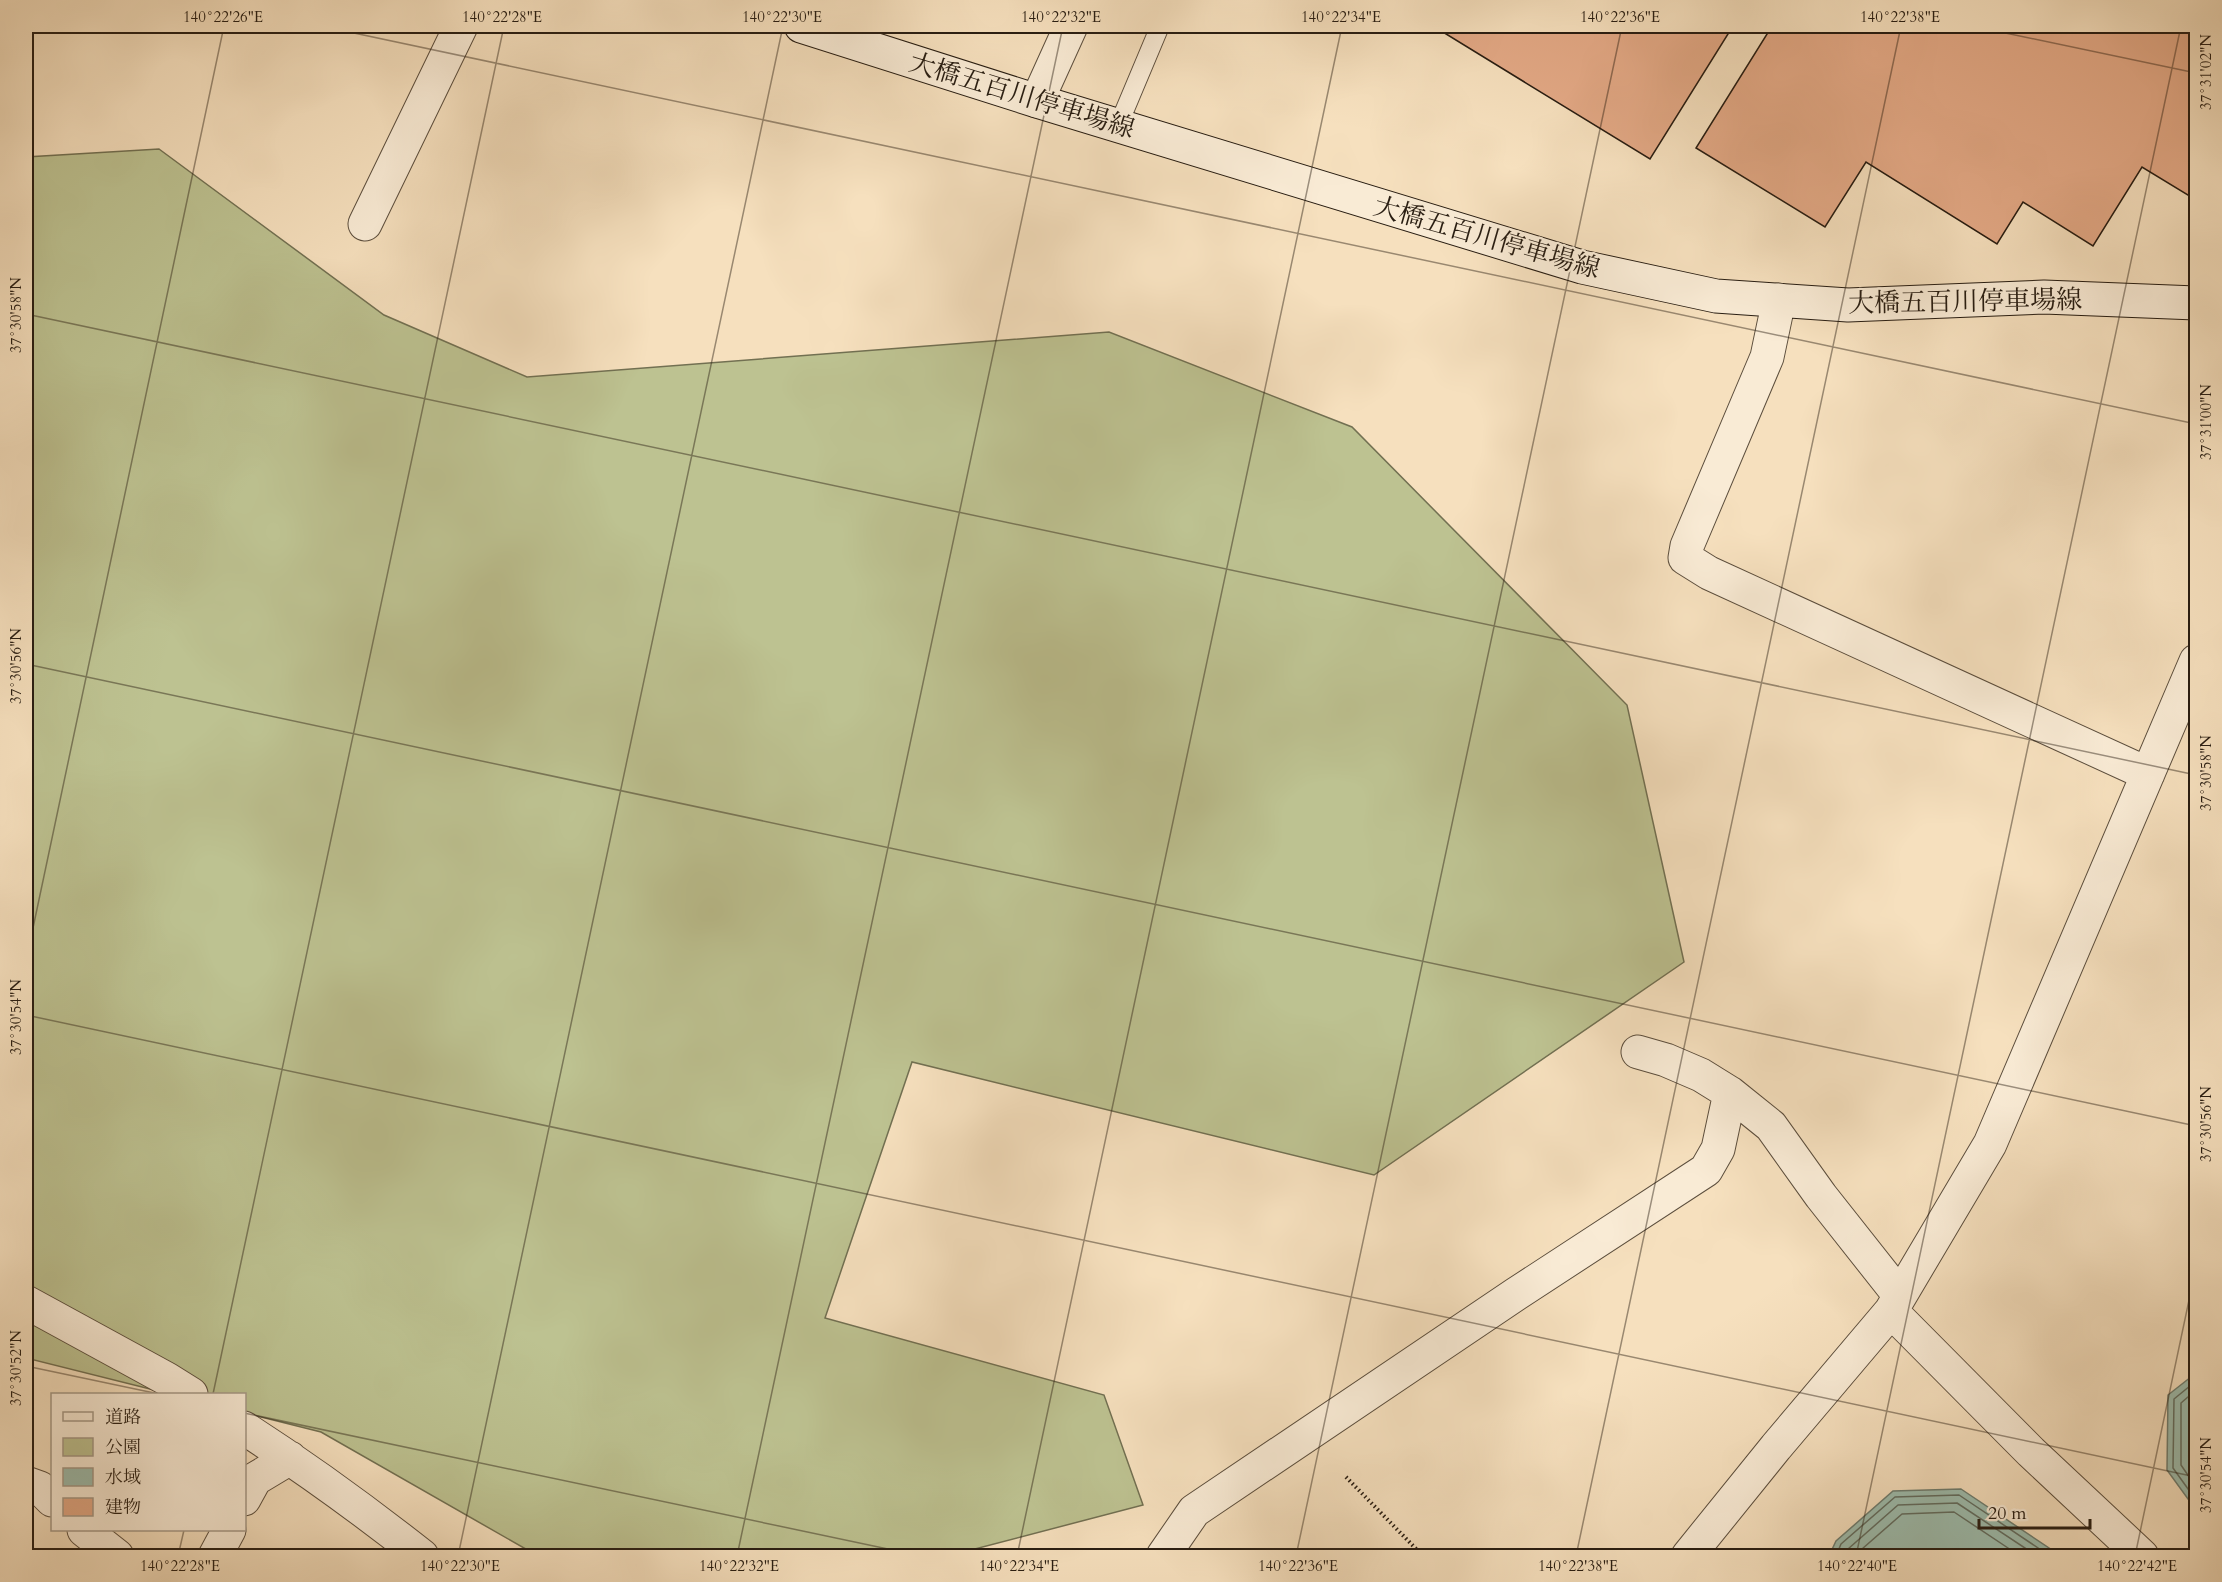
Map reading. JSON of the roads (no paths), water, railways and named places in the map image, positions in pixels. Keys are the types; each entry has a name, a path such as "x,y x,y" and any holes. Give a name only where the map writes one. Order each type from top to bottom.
{"street":[{"path":"365,224 461,26"},
{"name":"大橋五百川停車場線","path":"801,26 1036,101 1582,267 1716,296 1848,305 2044,297 2196,303"},
{"path":"1036,101 1071,26"},
{"path":"1779,300 1767,357 1687,546 1685,558 1708,573 2148,774"},
{"path":"1688,1557 1776,1447 1896,1304 1990,1144 2196,661"},
{"path":"1638,1052 1666,1060 1701,1075 1771,1126 1896,1304 2031,1452 2142,1557"},
{"path":"1163,1557 1194,1511 1516,1294 1706,1170 1718,1149 1730,1094"},
{"path":"26,1302 167,1379 188,1393"},
{"path":"246,1429 384,1526 422,1557"},
{"path":"246,1495 255,1479 290,1458"},
{"path":"26,1483 40,1488 51,1499"},
{"path":"85,1531 117,1557"},
{"path":"215,1557 228,1531"}],"lane":[{"path":"1118,126 1160,26"}],"water":[{"path":"2196,1373 2196,1510 2167,1470 2168,1395"},
{"path":"1961,1489 2061,1556 1829,1556 1836,1541 1893,1491"}]}
